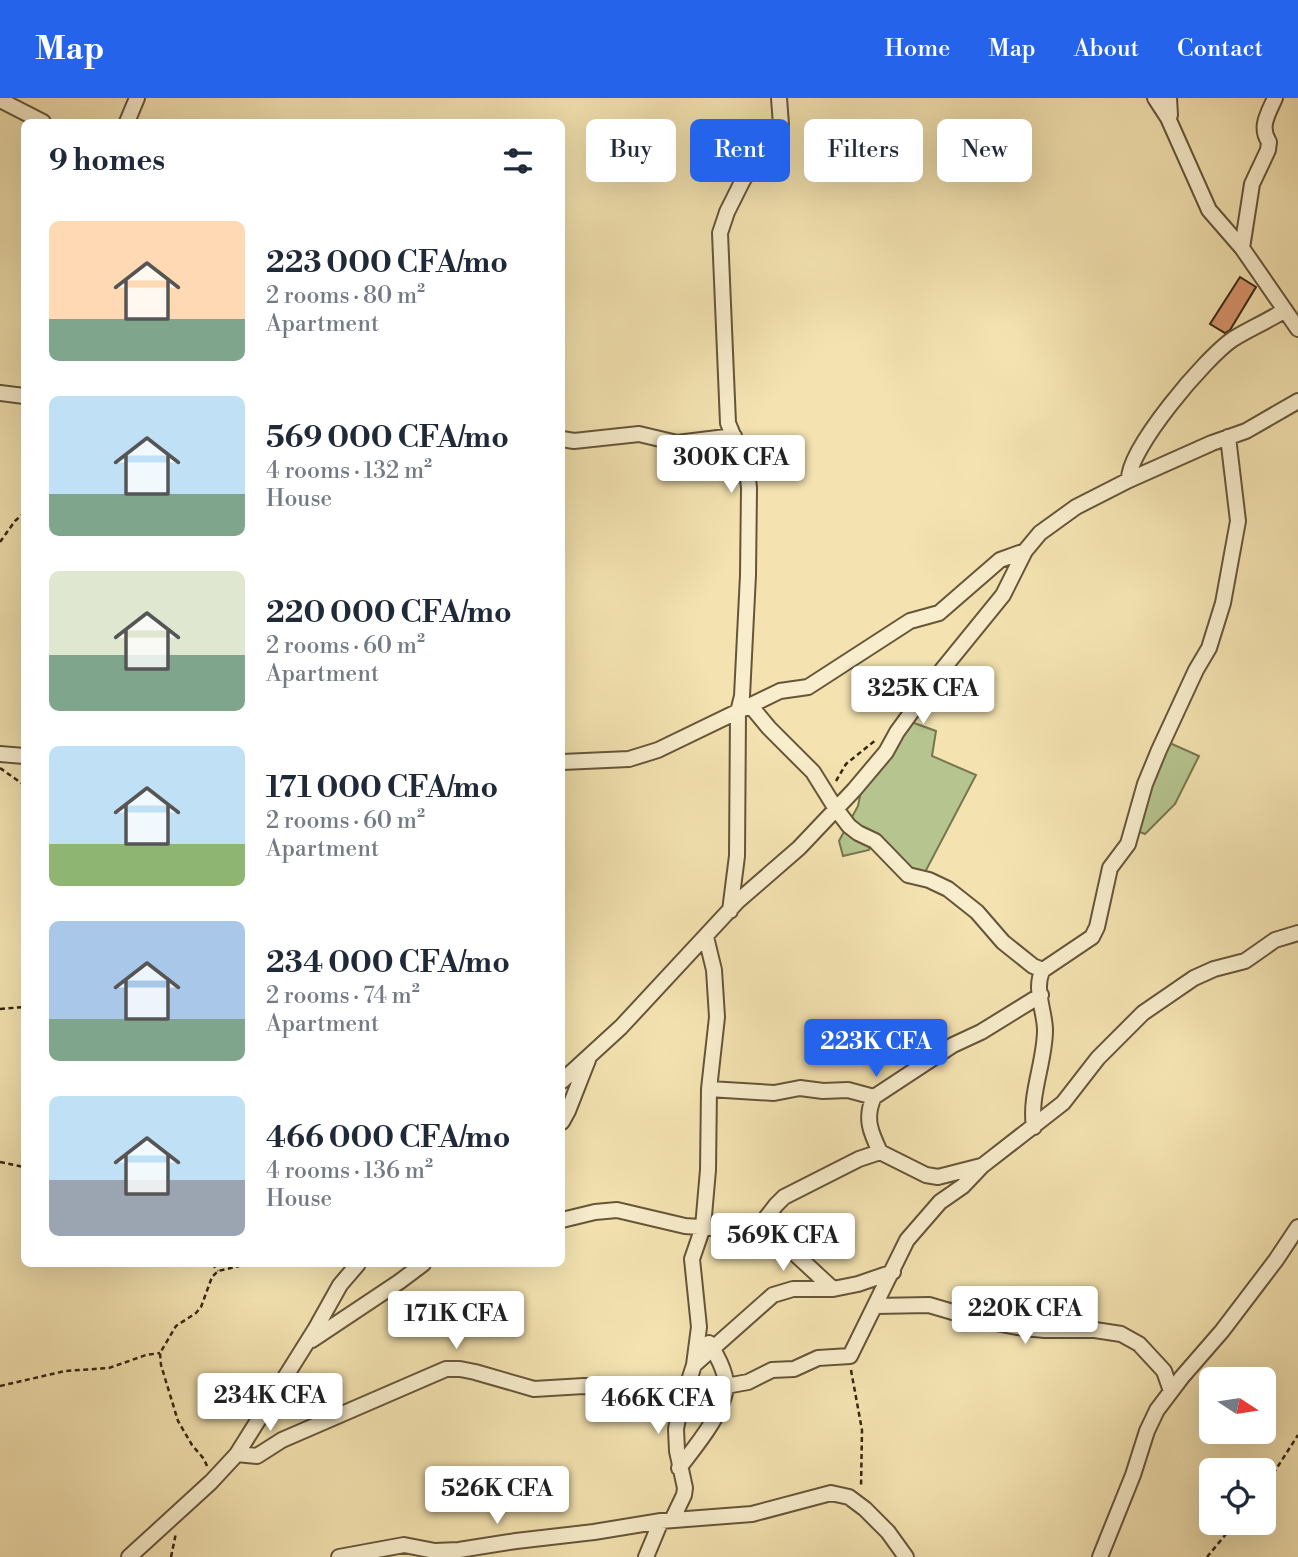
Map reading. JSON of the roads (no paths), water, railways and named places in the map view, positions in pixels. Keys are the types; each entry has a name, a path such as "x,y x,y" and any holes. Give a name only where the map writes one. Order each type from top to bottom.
{"street":[{"path":"128,119 137,98"},
{"path":"729,912 737,856 744,709 742,696 749,488 747,469 728,423 720,233 743,180 781,125 779,98"},
{"path":"1155,98 1168,118 1209,210 1242,248 1298,329"},
{"path":"1168,118 1169,98"},
{"path":"1242,248 1252,184 1268,150 1269,142 1263,127 1275,98"},
{"path":"0,100 37,119"},
{"path":"1129,480 1130,466 1143,442 1197,374 1233,340 1285,310"},
{"path":"0,393 21,396"},
{"path":"565,1078 621,1027 738,901 799,848 886,752 897,732 943,670 1003,595 1025,551 1041,533 1076,507 1129,480 1246,431 1298,401"},
{"path":"565,439 639,434 677,443 734,436"},
{"path":"1034,1128 1034,1102 1045,1028 1041,975 1043,970 1092,937 1097,927 1110,868 1128,844 1145,785 1196,670 1209,648 1223,603 1238,521 1228,437"},
{"path":"565,762 629,759 658,750 780,691 808,687 910,621 939,613 1000,560 1025,551"},
{"path":"744,709 769,728 813,772 835,809 858,833 875,841 887,851 908,875 948,889 977,912 1003,943 1043,970"},
{"path":"0,754 21,757"},
{"path":"726,1386 748,1382 772,1370 794,1369 818,1358 850,1356 908,1240 940,1202 1063,1103 1098,1058 1143,1013 1194,978 1214,969 1245,961 1275,940 1298,933"},
{"path":"646,1557 666,1520 684,1495 685,1488 679,1468 676,1437 680,1408 694,1365 699,1327 692,1259 703,1227 708,1170 709,1089 717,1017 715,970 706,937"},
{"path":"880,1153 869,1127 870,1106 874,1097 953,1045 981,1032 1041,995"},
{"path":"565,1116 590,1055"},
{"path":"709,1089 774,1093 800,1088 848,1090 874,1097"},
{"path":"756,1231 784,1197 859,1158 880,1153 926,1175 938,1177 982,1166"},
{"path":"565,1219 617,1210 685,1226 756,1231 793,1252 833,1289"},
{"path":"1100,1557 1157,1410 1276,1261 1298,1227"},
{"path":"129,1557 211,1482 237,1454 340,1285 355,1267"},
{"path":"306,1343 419,1267"},
{"path":"694,1365 773,1295 793,1289 833,1289 893,1272"},
{"path":"875,1306 929,1305 980,1320 1023,1328 1045,1331 1095,1330 1121,1334 1139,1344 1164,1371 1171,1391"},
{"path":"679,1468 708,1428 726,1386 714,1349 699,1327"},
{"path":"237,1454 257,1456 282,1440 446,1369 475,1372 534,1389 595,1386 639,1388 660,1406 680,1408"},
{"path":"339,1557 404,1545 435,1551 459,1550 666,1520 752,1514 831,1493 849,1497 865,1509 888,1532 906,1557"}]}
